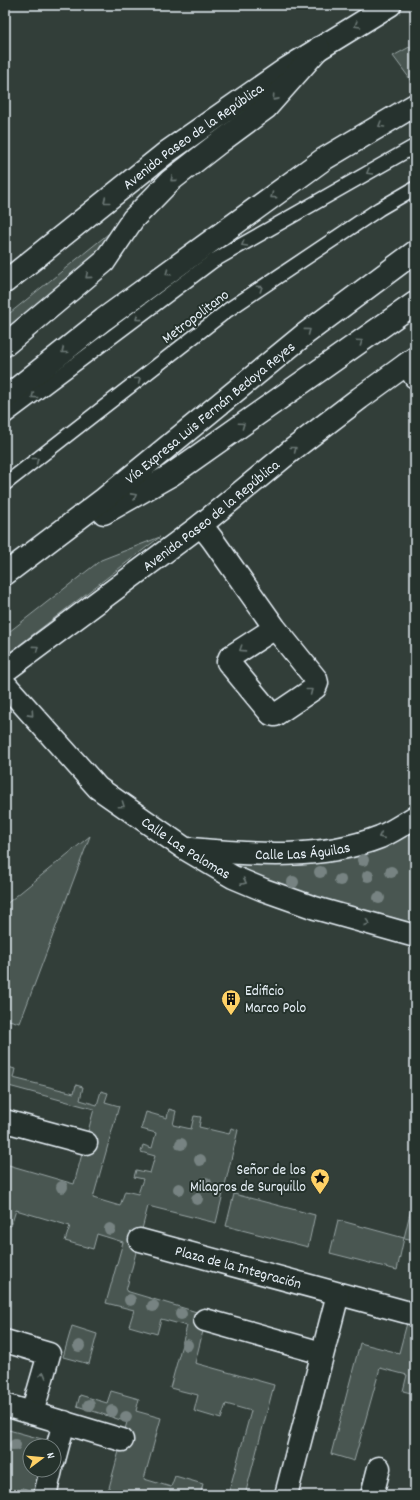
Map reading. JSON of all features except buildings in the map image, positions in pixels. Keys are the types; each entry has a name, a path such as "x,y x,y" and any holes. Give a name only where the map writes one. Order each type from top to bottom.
{"main road":[{"name":"Avenida Paseo de la República","path":"5,282 167,152 286,68 390,5"},
{"path":"5,344 104,262 133,219 170,181 266,108 320,48"},
{"path":"5,398 104,319 324,159 415,105"},
{"name":"Vía Expresa Luis Fernán Bedoya Reyes","path":"5,574 104,499 305,334 415,252"},
{"path":"38,550 170,475 415,303"},
{"name":"Avenida Paseo de la República","path":"5,671 201,525 292,450 360,398 412,367"},
{"path":"201,525 212,538 275,628"},
{"name":"Calle Las Palomas","path":"5,684 98,788 184,848 233,877 264,890 315,908 415,936"},
{"name":"Calle Las Águilas","path":"184,848 261,853 318,852 362,843 381,836 415,817"},
{"path":"5,1121 86,1143"},
{"name":"Plaza de la Integración","path":"140,1240 410,1313"},
{"path":"286,1495 338,1294"},
{"path":"205,1320 322,1353"},
{"path":"5,1341 49,1354 32,1413"},
{"path":"5,1405 122,1440"},
{"path":"60,1438 64,1422"},
{"path":"372,1495 379,1468"},
{"path":"45,1495 49,1478"}],"lane":[{"path":"5,417 213,262 415,146"},
{"name":"Metropolitano","path":"5,484 228,310 379,209 415,188"}],"shaded area":[{"path":"415,44 415,81 413,83 393,56"},
{"path":"113,230 97,258 5,333 5,317"},
{"path":"160,537 5,656 5,635 101,560"},
{"path":"415,817 415,936 233,877 229,852 299,853"},
{"path":"90,836 20,1023 5,1019 5,905"},
{"path":"8,1067 15,1069 13,1078 74,1093 76,1085 83,1087 80,1100 97,1105 101,1091 108,1093 105,1102 119,1106 93,1198 120,1206 125,1191 138,1194 143,1179 134,1177 136,1170 150,1173 155,1156 141,1152 143,1145 152,1148 156,1133 141,1129 146,1112 167,1118 169,1109 176,1111 173,1125 191,1129 194,1116 201,1117 199,1127 229,1134 231,1128 238,1130 216,1223 148,1206 126,1291 207,1315 195,1363 274,1385 245,1495 228,1495 251,1411 226,1404 221,1419 194,1411 198,1395 170,1388 187,1326 161,1319 157,1334 129,1326 134,1310 106,1303 123,1242 97,1234 93,1249 65,1241 70,1226 16,1210 11,1226 5,1224 5,1164 74,1184 94,1109 5,1085"},
{"path":"415,1192 415,1240 404,1238"},
{"path":"234,1194 315,1215 308,1247 226,1226"},
{"path":"338,1220 404,1238 397,1270 330,1253"},
{"path":"415,1293 415,1394 403,1391 407,1375 380,1368 354,1461 331,1454 360,1343 399,1353"},
{"path":"72,1326 97,1334 89,1364 63,1357"},
{"path":"111,1391 139,1399 136,1411 161,1418 144,1479 171,1487 175,1476 203,1484 200,1495 107,1495 127,1422 77,1406 80,1395 107,1403"},
{"path":"5,1429 38,1438 22,1438 22,1478 39,1478 36,1492 22,1488 20,1495 5,1495"}],"place":[{"name":"Edificio Marco Polo","path":"231,1016"},
{"name":"Señor de los Milagros de Surquillo","path":"320,1195"}]}
